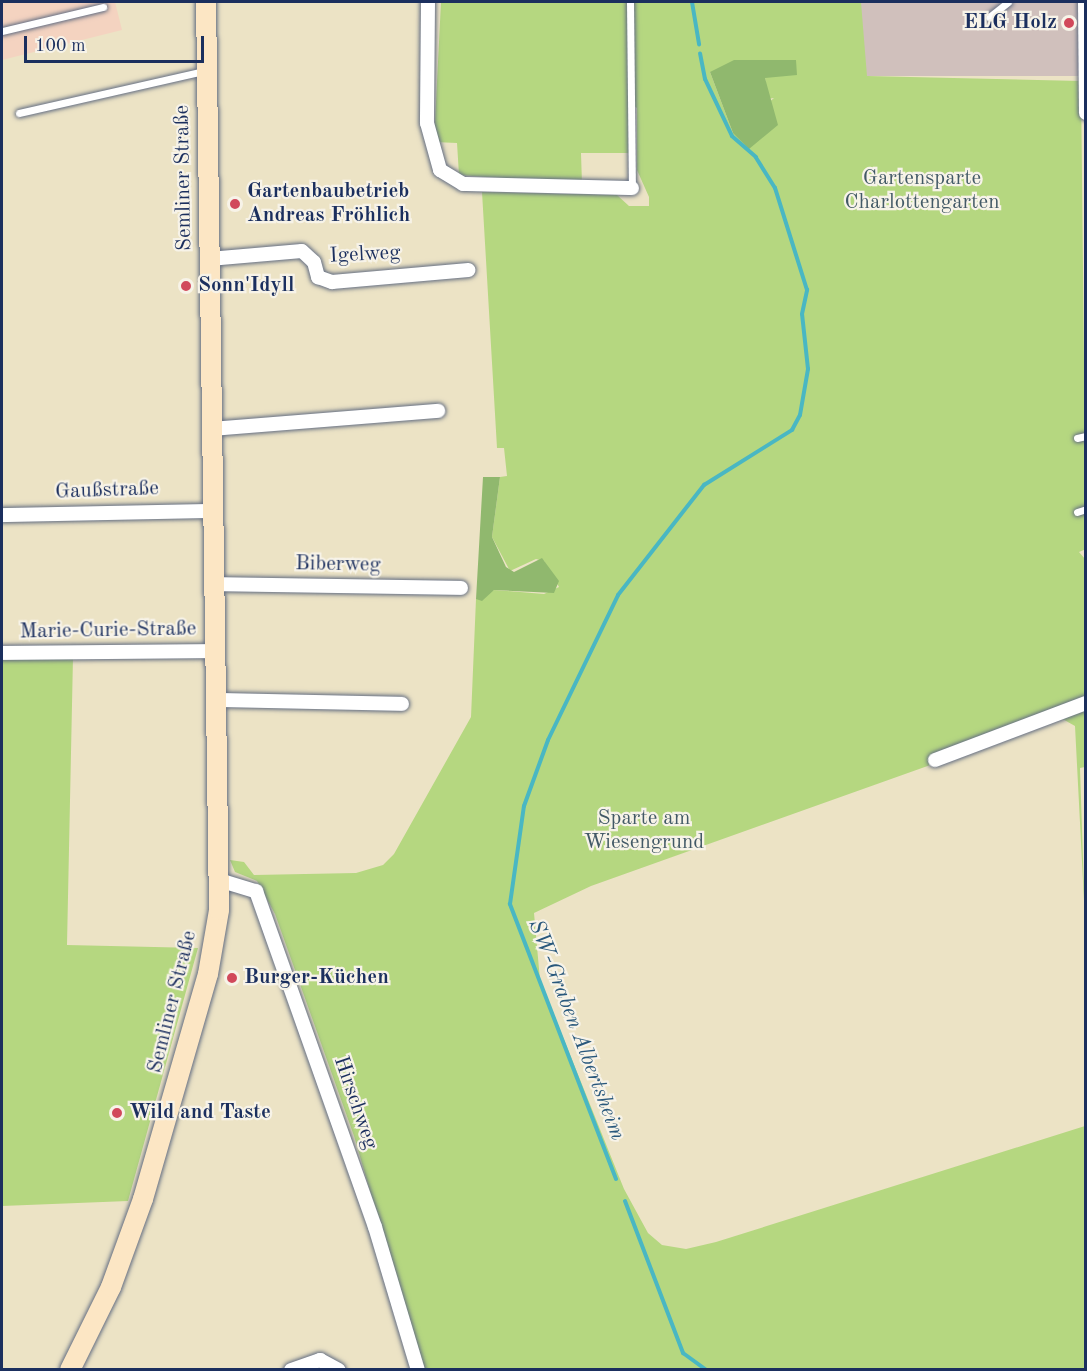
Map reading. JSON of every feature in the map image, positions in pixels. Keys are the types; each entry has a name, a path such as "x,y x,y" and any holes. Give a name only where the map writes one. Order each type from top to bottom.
{"street":[{"name":"Semliner Straße","path":"69,1370 111,1287 153,1166 214,947 219,880 206,2"},
{"path":"428,2 427,123 440,170 464,183 632,188"},
{"path":"1085,2 1086,113"},
{"name":"Igelweg","path":"209,259 302,251 314,262 318,277 332,282 468,270"},
{"path":"212,429 438,411"},
{"name":"Gaußstraße","path":"2,515 213,511"},
{"name":"Biberweg","path":"214,584 461,588"},
{"name":"Marie-Curie-Straße","path":"2,654 215,651"},
{"path":"216,700 402,704"},
{"path":"935,760 1086,703"},
{"name":"Hirschweg","path":"219,880 256,891 360,1183 418,1370"},
{"path":"291,1370 320,1360 339,1370"}],"lane":[{"path":"630,2 632,188"},
{"path":"989,17 1008,2"},
{"path":"2,31 104,7"},
{"name":"Semliner Straße","path":"19,113 207,71"},
{"path":"1077,438 1086,436"},
{"path":"1077,512 1086,509"}],"shaded area":[{"path":"2,2 115,2 122,30 2,60"},
{"path":"861,2 1080,2 1080,76 861,76"}],"green space":[{"path":"441,2 861,2 867,76 1081,81 1086,549 1079,552 1085,559 1085,699 936,763 591,886 534,913 540,980 624,1189 648,1233 662,1245 686,1249 716,1242 1085,1126 1085,1369 422,1369 354,1136 275,914 257,881 235,872 230,860 244,862 254,875 356,873 383,865 394,854 471,717 476,599 494,590 544,594 559,587 544,561 536,559 510,571 492,537 500,477 507,476 504,448 497,448 482,192 617,195 629,206 649,206 649,197 637,170 637,108 629,102 629,153 581,153 582,184 459,175 457,143 434,142","holes":["710,72 765,77 767,99 774,98 733,133"]},
{"path":"734,60 796,60 797,75 765,78 778,125 749,149 733,133 710,72"},
{"path":"483,477 500,477 492,537 506,567 514,572 542,558 559,581 554,593 494,590 482,601 476,599"},
{"path":"73,657 67,945 198,948 128,1201 2,1206 2,659"},
{"path":"1085,708 1085,767 1080,768 1085,920 1075,726 1059,717"}],"waterway":[{"name":"SW-Graben Albertsheim","path":"692,2 699,44"},
{"name":"SW-Graben Albertsheim","path":"616,1179 510,904 524,806 548,740 618,595 704,485 792,430 800,415 808,369 802,314 807,290 775,188 756,157 732,136 705,79 700,53"},
{"name":"SW-Graben Albertsheim","path":"625,1201 683,1353 706,1370"}],"place":[{"name":"ELG Holz","path":"1069,23"},
{"name":"Gartenbaubetrieb Andreas Fröhlich","path":"235,204"},
{"name":"Sonn'Idyll","path":"186,286"},
{"name":"Burger-Küchen","path":"232,978"},
{"name":"Wild and Taste","path":"117,1113"}],"park label":[{"name":"Gartensparte Charlottengarten","path":"922,191"},
{"name":"Sparte am Wiesengrund","path":"644,831"}]}
